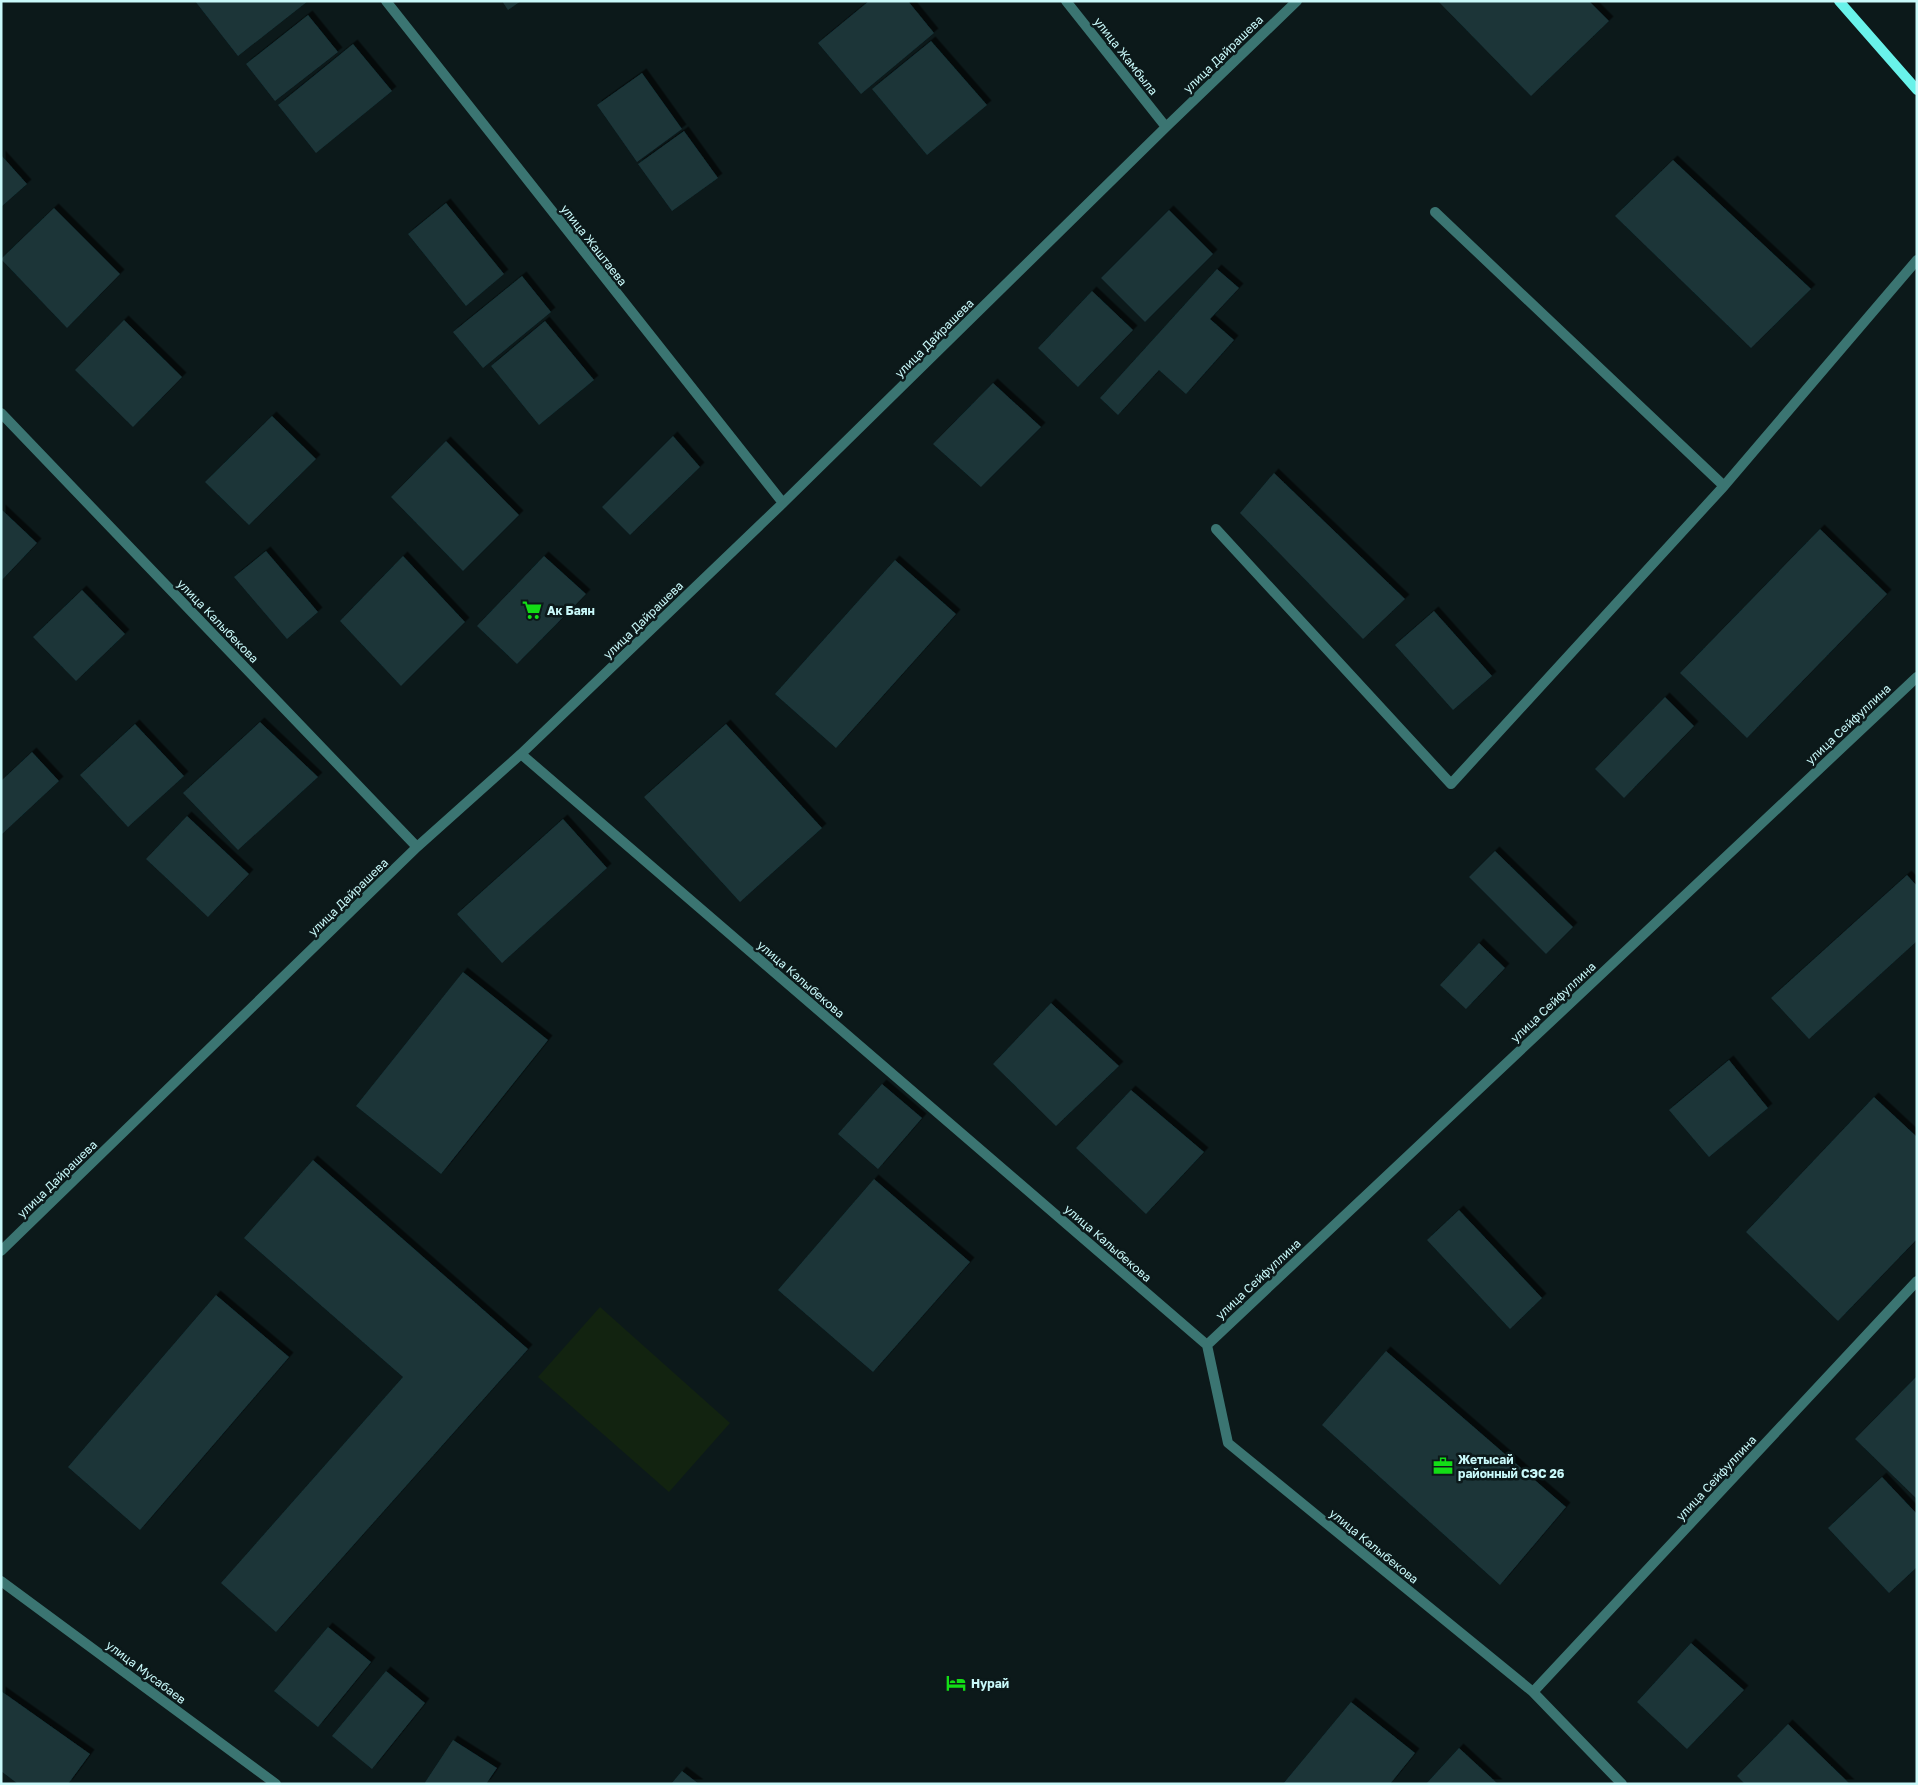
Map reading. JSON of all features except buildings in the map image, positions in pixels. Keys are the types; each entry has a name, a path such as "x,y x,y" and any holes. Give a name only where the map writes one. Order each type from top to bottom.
{"main road":[{"path":"1839,1 1917,90"}],"street":[{"name":"улица Жаштаева","path":"386,1 784,503"},
{"name":"улица Жамбыла","path":"1066,1 1166,127"},
{"name":"улица Дайрашева","path":"1,1251 416,847 521,754 784,503 1166,127 1297,1"},
{"path":"1434,212 1724,486"},
{"path":"1216,529 1451,784 1724,486 1917,260"},
{"name":"улица Калыбекова","path":"1,413 416,847"},
{"name":"улица Сейфуллина","path":"1207,1345 1917,677"},
{"name":"улица Калыбекова","path":"521,754 1207,1345 1228,1443 1534,1692 1622,1784"},
{"name":"улица Сейфуллина","path":"1534,1692 1917,1281"},
{"name":"улица Мусабаев","path":"1,1581 276,1784"}],"green space":[{"path":"600,1307 730,1423 669,1492 538,1377"}],"place":[{"name":"Ак Баян","path":"532,610"},
{"name":"Жетысай районный СЭС 26","path":"1443,1466"},
{"name":"Нурай","path":"956,1683"}]}
